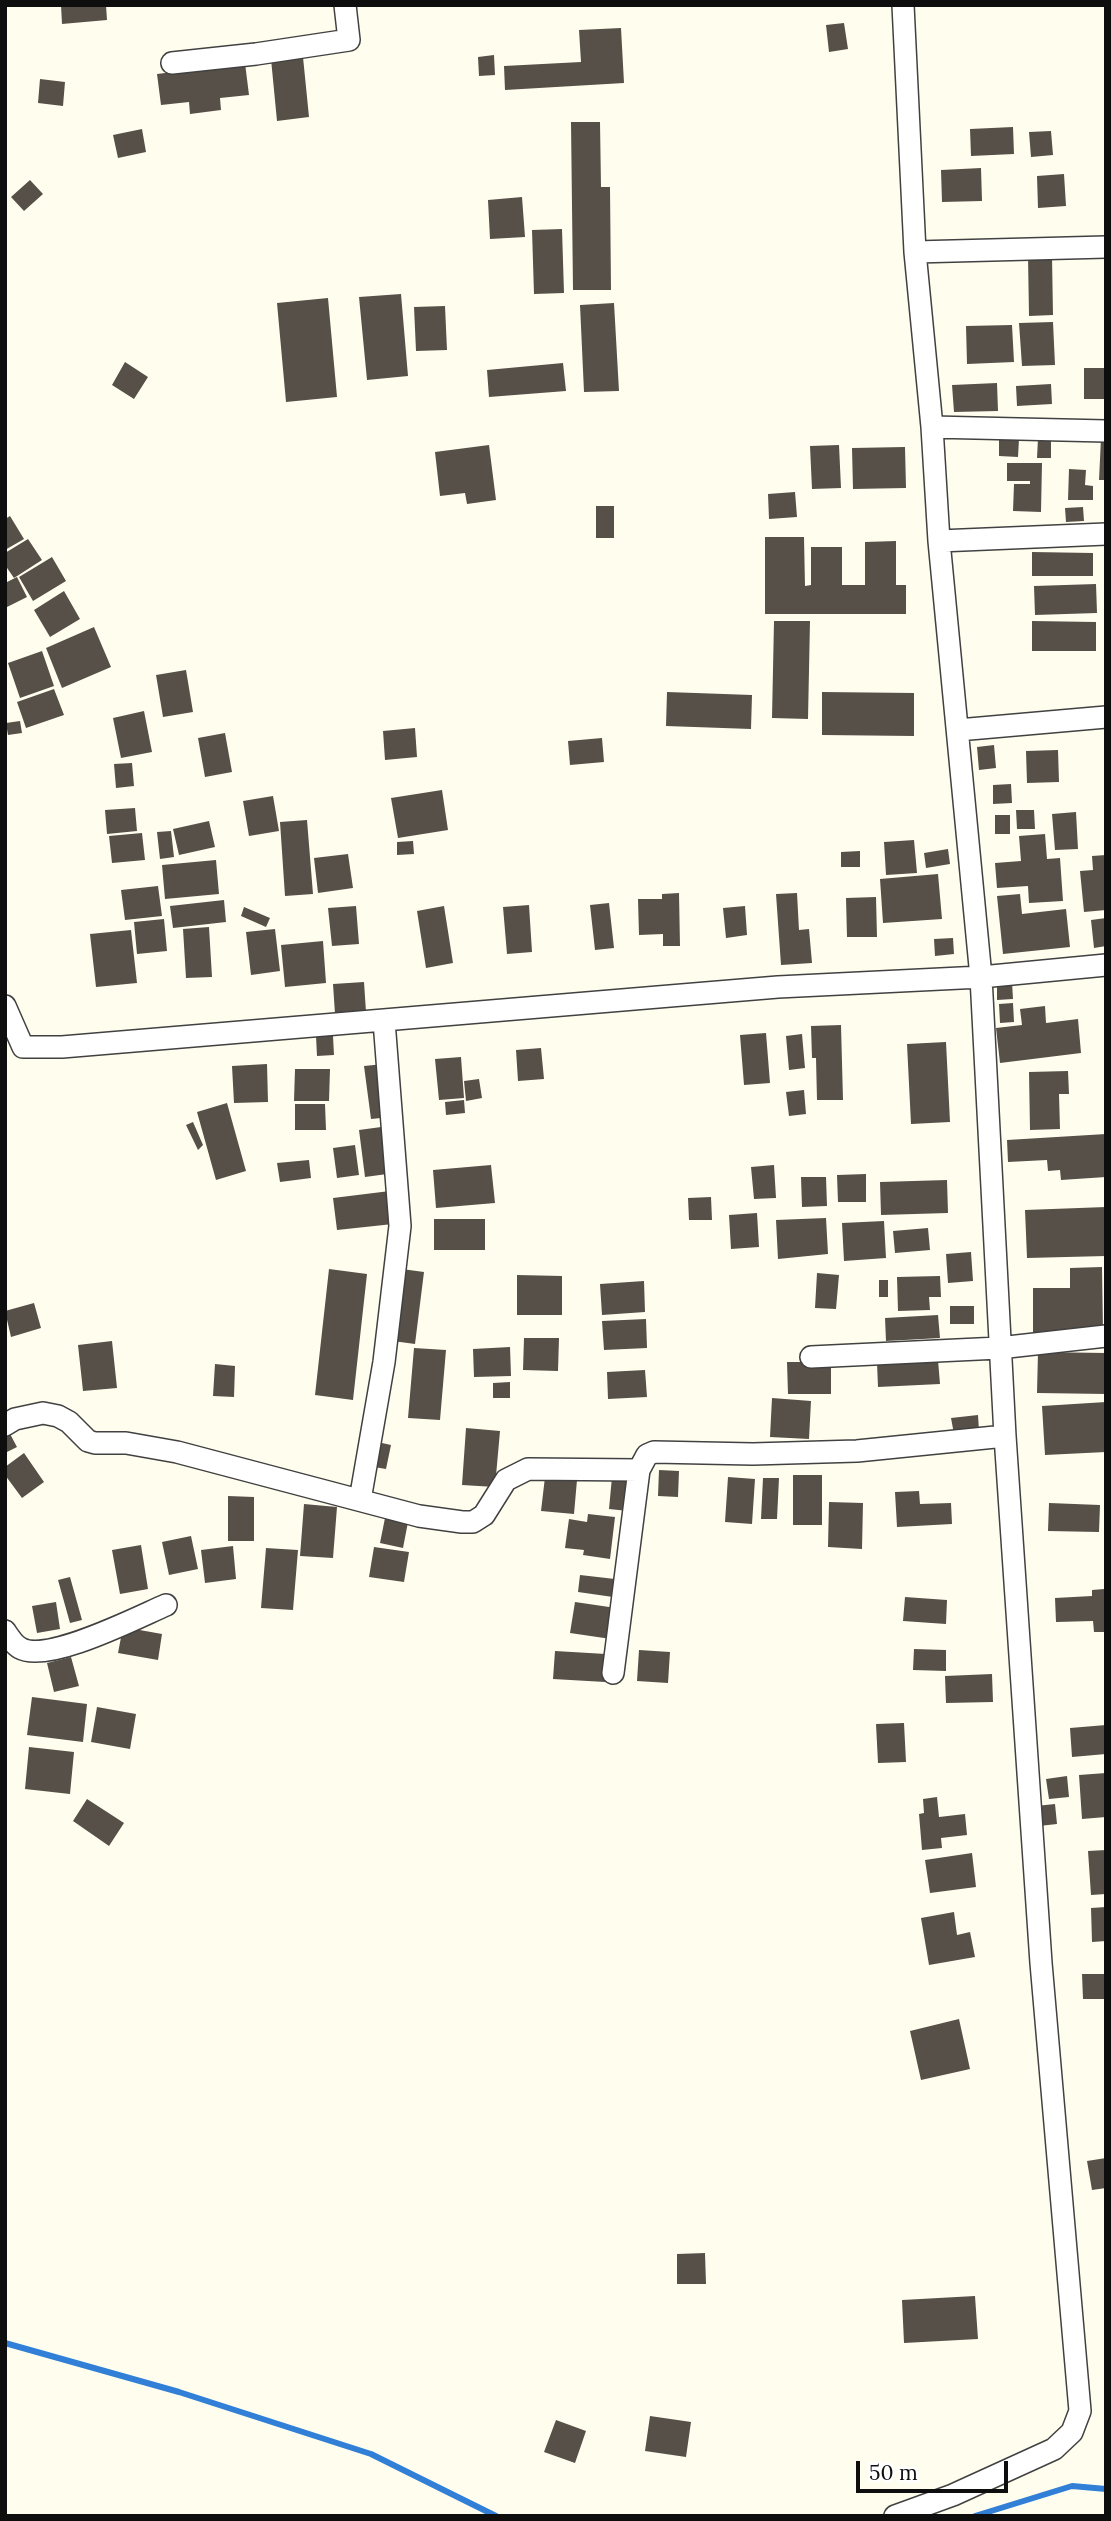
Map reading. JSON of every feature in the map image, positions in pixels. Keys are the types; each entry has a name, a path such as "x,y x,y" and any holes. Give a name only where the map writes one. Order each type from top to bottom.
{"street":[{"path":"172,63 349,40 345,5"},
{"path":"895,2516 953,2495 1054,2449 1072,2432 1080,2411 1041,1964 999,1348 981,977 939,541 932,428 915,252 903,5"},
{"path":"915,252 1106,247"},
{"path":"932,428 1106,431"},
{"path":"939,541 1106,534"},
{"path":"958,730 1106,717"},
{"path":"5,1006 14,1048 62,1047 778,987 981,977 1106,965"},
{"path":"360,1500 384,1362 400,1226 384,1021"},
{"path":"811,1357 999,1348 1106,1336"},
{"path":"5,1425 15,1419 43,1413 58,1416 69,1422 88,1441 95,1443 126,1443 177,1452 439,1521 474,1522 484,1515 506,1480 528,1469 639,1470"},
{"path":"613,1673 639,1470 647,1455 653,1452 753,1454 857,1451 1005,1436"},
{"path":"5,1632 20,1648 38,1652 100,1634 166,1605"}],"building":[{"path":"61,5 106,5 107,20 62,24"},
{"path":"844,23 848,49 829,52 826,25"},
{"path":"621,28 624,83 505,90 504,66 581,62 579,30"},
{"path":"494,55 495,75 479,76 478,57"},
{"path":"303,57 309,117 277,121 271,59"},
{"path":"245,63 249,95 220,98 221,110 190,114 189,102 161,105 157,74"},
{"path":"40,79 65,82 63,106 38,103"},
{"path":"571,122 600,122 601,187 610,187 611,290 573,290"},
{"path":"1013,127 1014,154 971,156 970,129"},
{"path":"142,129 146,152 118,158 113,135"},
{"path":"1051,131 1053,155 1031,157 1029,132"},
{"path":"981,168 982,201 942,202 941,170"},
{"path":"1064,174 1066,206 1038,208 1037,176"},
{"path":"30,180 43,194 24,211 11,197"},
{"path":"522,197 525,237 490,239 488,200"},
{"path":"562,229 564,293 534,294 532,230"},
{"path":"1028,256 1052,256 1053,315 1029,316"},
{"path":"401,294 408,376 367,380 359,297"},
{"path":"328,298 337,397 286,402 277,303"},
{"path":"614,303 619,391 584,392 580,305"},
{"path":"445,306 447,350 416,351 414,307"},
{"path":"1053,322 1055,365 1022,366 1019,323"},
{"path":"1012,325 1014,362 967,364 966,326"},
{"path":"125,362 148,377 134,399 112,385"},
{"path":"563,363 566,391 489,397 487,370"},
{"path":"1084,368 1106,368 1106,399 1084,399"},
{"path":"997,383 998,411 954,412 952,385"},
{"path":"1051,384 1052,404 1017,406 1016,386"},
{"path":"999,438 1019,439 1018,457 999,456"},
{"path":"1038,438 1051,438 1051,458 1037,458"},
{"path":"1101,438 1106,438 1106,480 1099,480"},
{"path":"489,445 496,500 467,504 465,493 440,496 435,452"},
{"path":"839,445 841,488 812,489 810,446"},
{"path":"905,447 906,488 853,489 852,448"},
{"path":"1007,463 1042,463 1041,512 1013,511 1014,484 1030,484 1030,481 1007,481"},
{"path":"1069,469 1086,470 1085,485 1093,486 1093,500 1068,500"},
{"path":"795,492 797,517 769,519 768,494"},
{"path":"596,506 614,506 614,538 596,538"},
{"path":"1083,507 1084,521 1066,522 1065,508"},
{"path":"10,516 24,539 5,550 5,519"},
{"path":"765,537 804,537 805,586 811,585 811,547 842,547 842,585 865,585 865,542 896,541 896,585 906,585 906,614 765,614"},
{"path":"28,539 42,560 14,578 5,565 5,553"},
{"path":"1032,552 1093,553 1093,576 1032,576"},
{"path":"52,557 66,581 33,601 19,577"},
{"path":"17,577 27,597 5,608 5,583"},
{"path":"1096,584 1097,613 1035,615 1034,586"},
{"path":"64,591 80,619 50,637 34,610"},
{"path":"774,621 810,621 808,719 772,718"},
{"path":"1032,621 1096,622 1096,651 1032,651"},
{"path":"94,627 111,667 62,688 46,648"},
{"path":"42,651 54,686 20,698 8,663"},
{"path":"186,670 193,712 163,717 156,675"},
{"path":"54,689 64,715 26,728 17,702"},
{"path":"667,692 752,695 751,729 666,726"},
{"path":"822,692 914,693 914,736 822,735"},
{"path":"144,711 152,752 121,758 113,718"},
{"path":"20,721 22,733 8,735 6,723"},
{"path":"415,728 417,757 385,760 383,731"},
{"path":"225,733 232,772 205,777 198,738"},
{"path":"602,738 604,762 570,765 568,741"},
{"path":"994,745 996,768 979,770 977,747"},
{"path":"1058,750 1059,782 1027,783 1026,751"},
{"path":"132,763 134,786 116,788 114,764"},
{"path":"1011,784 1012,803 993,804 993,785"},
{"path":"442,790 448,830 398,838 391,798"},
{"path":"273,796 279,831 249,836 243,801"},
{"path":"135,808 137,831 107,834 105,810"},
{"path":"1016,810 1034,810 1035,829 1017,829"},
{"path":"1076,812 1078,849 1055,850 1052,814"},
{"path":"995,815 1010,815 1010,834 995,834"},
{"path":"307,820 313,894 285,896 280,822"},
{"path":"209,821 215,847 179,855 173,829"},
{"path":"171,831 174,857 160,859 157,832"},
{"path":"142,833 145,860 112,863 109,836"},
{"path":"1045,834 1047,859 1060,858 1063,901 1029,903 1028,886 997,888 995,863 1021,861 1019,836"},
{"path":"914,840 917,873 886,875 884,842"},
{"path":"413,841 414,854 397,855 397,842"},
{"path":"948,849 950,864 926,868 924,853"},
{"path":"860,851 860,867 841,867 841,852"},
{"path":"348,854 353,888 318,893 314,858"},
{"path":"1106,855 1106,910 1084,912 1080,871 1093,870 1092,856"},
{"path":"216,860 219,894 165,899 162,865"},
{"path":"938,874 942,919 883,923 880,879"},
{"path":"158,886 162,916 125,920 121,890"},
{"path":"679,893 680,946 663,946 663,934 639,935 638,899 662,899 662,894"},
{"path":"797,893 799,930 809,929 812,963 781,965 776,894"},
{"path":"1020,894 1022,914 1066,909 1070,947 1003,954 997,896"},
{"path":"876,897 877,937 847,937 846,898"},
{"path":"224,900 226,922 173,928 170,906"},
{"path":"609,903 614,948 595,950 590,905"},
{"path":"529,905 532,952 507,954 503,907"},
{"path":"356,906 359,944 332,946 328,908"},
{"path":"444,906 453,963 426,968 417,911"},
{"path":"745,906 747,935 726,938 723,908"},
{"path":"244,907 270,918 266,927 241,916"},
{"path":"1106,918 1106,946 1094,948 1091,920"},
{"path":"164,919 167,951 137,954 134,922"},
{"path":"209,927 212,977 186,978 183,929"},
{"path":"275,929 280,971 251,975 246,932"},
{"path":"131,930 137,983 96,987 90,934"},
{"path":"953,938 954,954 935,956 934,939"},
{"path":"323,941 326,983 285,987 281,945"},
{"path":"364,982 366,1012 335,1014 333,984"},
{"path":"1012,982 1013,999 997,1000 997,983"},
{"path":"1013,1003 1014,1022 1000,1023 999,1004"},
{"path":"1045,1006 1046,1023 1078,1019 1081,1053 1000,1063 996,1028 1022,1025 1020,1009"},
{"path":"841,1025 843,1100 817,1100 816,1058 812,1058 811,1026"},
{"path":"766,1033 770,1083 744,1085 740,1035"},
{"path":"802,1034 805,1068 789,1070 786,1036"},
{"path":"316,1036 333,1036 334,1055 317,1056"},
{"path":"946,1042 950,1122 911,1124 907,1044"},
{"path":"541,1048 544,1079 518,1081 516,1050"},
{"path":"461,1057 464,1098 439,1100 435,1059"},
{"path":"267,1064 268,1102 234,1103 232,1066"},
{"path":"384,1064 391,1117 371,1119 364,1066"},
{"path":"295,1069 330,1069 329,1101 294,1101"},
{"path":"1068,1071 1069,1094 1059,1094 1060,1129 1030,1130 1029,1072"},
{"path":"479,1079 482,1098 466,1101 464,1081"},
{"path":"804,1090 806,1114 789,1116 786,1092"},
{"path":"464,1100 465,1113 446,1115 445,1102"},
{"path":"227,1103 246,1171 216,1180 197,1112"},
{"path":"295,1104 325,1104 326,1130 295,1130"},
{"path":"193,1122 203,1145 198,1150 186,1125"},
{"path":"396,1125 402,1172 365,1177 359,1130"},
{"path":"1106,1134 1106,1177 1061,1180 1060,1170 1048,1171 1047,1160 1008,1162 1007,1140"},
{"path":"355,1145 359,1175 337,1178 333,1148"},
{"path":"309,1160 311,1178 280,1182 277,1163"},
{"path":"491,1165 495,1203 436,1208 433,1170"},
{"path":"774,1165 776,1198 754,1199 751,1167"},
{"path":"866,1174 866,1202 838,1202 837,1175"},
{"path":"801,1177 826,1177 827,1206 802,1207"},
{"path":"947,1180 948,1213 881,1215 880,1182"},
{"path":"390,1191 393,1224 337,1230 333,1198"},
{"path":"711,1197 712,1220 689,1220 688,1198"},
{"path":"1106,1207 1106,1256 1027,1258 1025,1210"},
{"path":"757,1213 759,1247 731,1249 729,1215"},
{"path":"826,1218 828,1254 778,1259 776,1220"},
{"path":"434,1219 485,1219 485,1250 434,1250"},
{"path":"884,1221 886,1258 844,1261 842,1223"},
{"path":"928,1228 930,1250 895,1253 893,1231"},
{"path":"971,1252 973,1281 948,1283 946,1254"},
{"path":"387,1267 424,1272 415,1344 378,1339"},
{"path":"1102,1267 1103,1332 1033,1333 1033,1288 1070,1288 1070,1268"},
{"path":"329,1269 367,1274 353,1400 315,1395"},
{"path":"817,1273 839,1275 836,1309 815,1308"},
{"path":"517,1275 562,1276 562,1315 517,1315"},
{"path":"940,1276 941,1297 929,1297 930,1310 898,1311 897,1277"},
{"path":"879,1280 888,1280 888,1297 879,1297"},
{"path":"644,1281 645,1312 602,1315 600,1284"},
{"path":"34,1303 41,1328 11,1337 5,1311"},
{"path":"950,1306 974,1306 974,1324 950,1324"},
{"path":"938,1315 940,1338 886,1341 885,1318"},
{"path":"646,1319 647,1348 604,1350 602,1321"},
{"path":"524,1338 559,1338 558,1371 523,1370"},
{"path":"112,1341 117,1388 83,1391 78,1345"},
{"path":"510,1347 511,1376 474,1377 473,1349"},
{"path":"414,1348 446,1350 440,1420 408,1418"},
{"path":"1038,1352 1106,1353 1106,1394 1037,1393"},
{"path":"938,1360 940,1384 878,1387 877,1363"},
{"path":"787,1362 831,1362 831,1394 788,1394"},
{"path":"215,1364 235,1366 234,1397 213,1396"},
{"path":"645,1370 647,1397 608,1399 607,1372"},
{"path":"510,1382 510,1398 493,1398 493,1383"},
{"path":"772,1398 811,1401 809,1439 770,1437"},
{"path":"1106,1402 1106,1452 1045,1455 1042,1406"},
{"path":"978,1415 979,1431 954,1434 951,1418"},
{"path":"466,1428 500,1431 495,1487 462,1485"},
{"path":"9,1432 17,1447 7,1452 5,1434"},
{"path":"373,1441 391,1445 386,1469 368,1466"},
{"path":"24,1453 44,1482 22,1498 5,1475 5,1467"},
{"path":"659,1470 679,1471 678,1497 658,1496"},
{"path":"793,1475 822,1475 822,1525 793,1525"},
{"path":"545,1477 577,1480 574,1514 541,1511"},
{"path":"612,1477 631,1478 628,1511 609,1509"},
{"path":"728,1477 755,1479 752,1524 725,1522"},
{"path":"763,1478 779,1478 777,1519 761,1519"},
{"path":"919,1491 920,1504 951,1503 952,1524 897,1527 895,1492"},
{"path":"228,1496 254,1497 254,1541 228,1541"},
{"path":"829,1502 863,1503 862,1549 828,1547"},
{"path":"1049,1503 1100,1505 1099,1532 1048,1531"},
{"path":"304,1504 337,1507 333,1558 300,1556"},
{"path":"588,1514 615,1517 610,1559 583,1555 584,1550 565,1548 569,1519 587,1522"},
{"path":"385,1518 408,1522 403,1548 380,1543"},
{"path":"191,1536 198,1569 169,1575 162,1542"},
{"path":"141,1545 148,1589 120,1594 112,1550"},
{"path":"233,1546 236,1579 205,1583 201,1550"},
{"path":"374,1547 409,1552 404,1582 369,1577"},
{"path":"266,1548 298,1550 293,1610 261,1608"},
{"path":"580,1575 615,1579 613,1597 578,1592"},
{"path":"70,1577 82,1620 70,1623 58,1580"},
{"path":"1104,1589 1106,1632 1094,1632 1093,1621 1056,1622 1055,1598 1092,1596 1092,1590"},
{"path":"905,1597 947,1600 946,1624 903,1621"},
{"path":"56,1602 60,1629 37,1633 32,1606"},
{"path":"575,1602 616,1608 611,1639 570,1633"},
{"path":"123,1627 162,1634 158,1660 118,1653"},
{"path":"914,1649 946,1650 946,1671 913,1670"},
{"path":"639,1650 670,1652 668,1683 637,1681"},
{"path":"555,1651 606,1654 605,1682 553,1679"},
{"path":"71,1657 79,1686 54,1692 47,1663"},
{"path":"992,1674 993,1702 946,1703 945,1676"},
{"path":"32,1697 87,1704 83,1742 27,1735"},
{"path":"97,1707 136,1714 130,1749 91,1742"},
{"path":"904,1723 906,1762 878,1763 876,1724"},
{"path":"1106,1725 1106,1754 1072,1757 1070,1728"},
{"path":"29,1747 74,1752 70,1794 25,1789"},
{"path":"1106,1773 1106,1817 1082,1819 1079,1775"},
{"path":"1067,1776 1069,1797 1049,1799 1046,1779"},
{"path":"937,1797 939,1817 965,1814 967,1835 941,1838 942,1848 922,1850 919,1814 924,1813 923,1799"},
{"path":"87,1799 124,1823 109,1846 73,1821"},
{"path":"1055,1804 1057,1824 1039,1826 1036,1806"},
{"path":"1106,1850 1106,1894 1091,1895 1088,1851"},
{"path":"972,1853 976,1887 930,1893 925,1860"},
{"path":"1106,1907 1106,1941 1092,1942 1091,1908"},
{"path":"954,1912 957,1935 970,1932 975,1957 929,1965 921,1918"},
{"path":"1082,1974 1106,1974 1106,1999 1083,1999"},
{"path":"959,2019 970,2069 921,2080 910,2031"},
{"path":"1106,2158 1106,2188 1092,2190 1087,2161"},
{"path":"705,2253 706,2284 677,2284 677,2254"},
{"path":"975,2296 978,2339 904,2343 902,2300"},
{"path":"650,2416 691,2422 686,2457 645,2451"},
{"path":"556,2420 586,2431 575,2463 544,2452"}],"waterway":[{"path":"5,2343 179,2392 371,2454 496,2516"},
{"path":"975,2516 1072,2486 1106,2489"}]}
